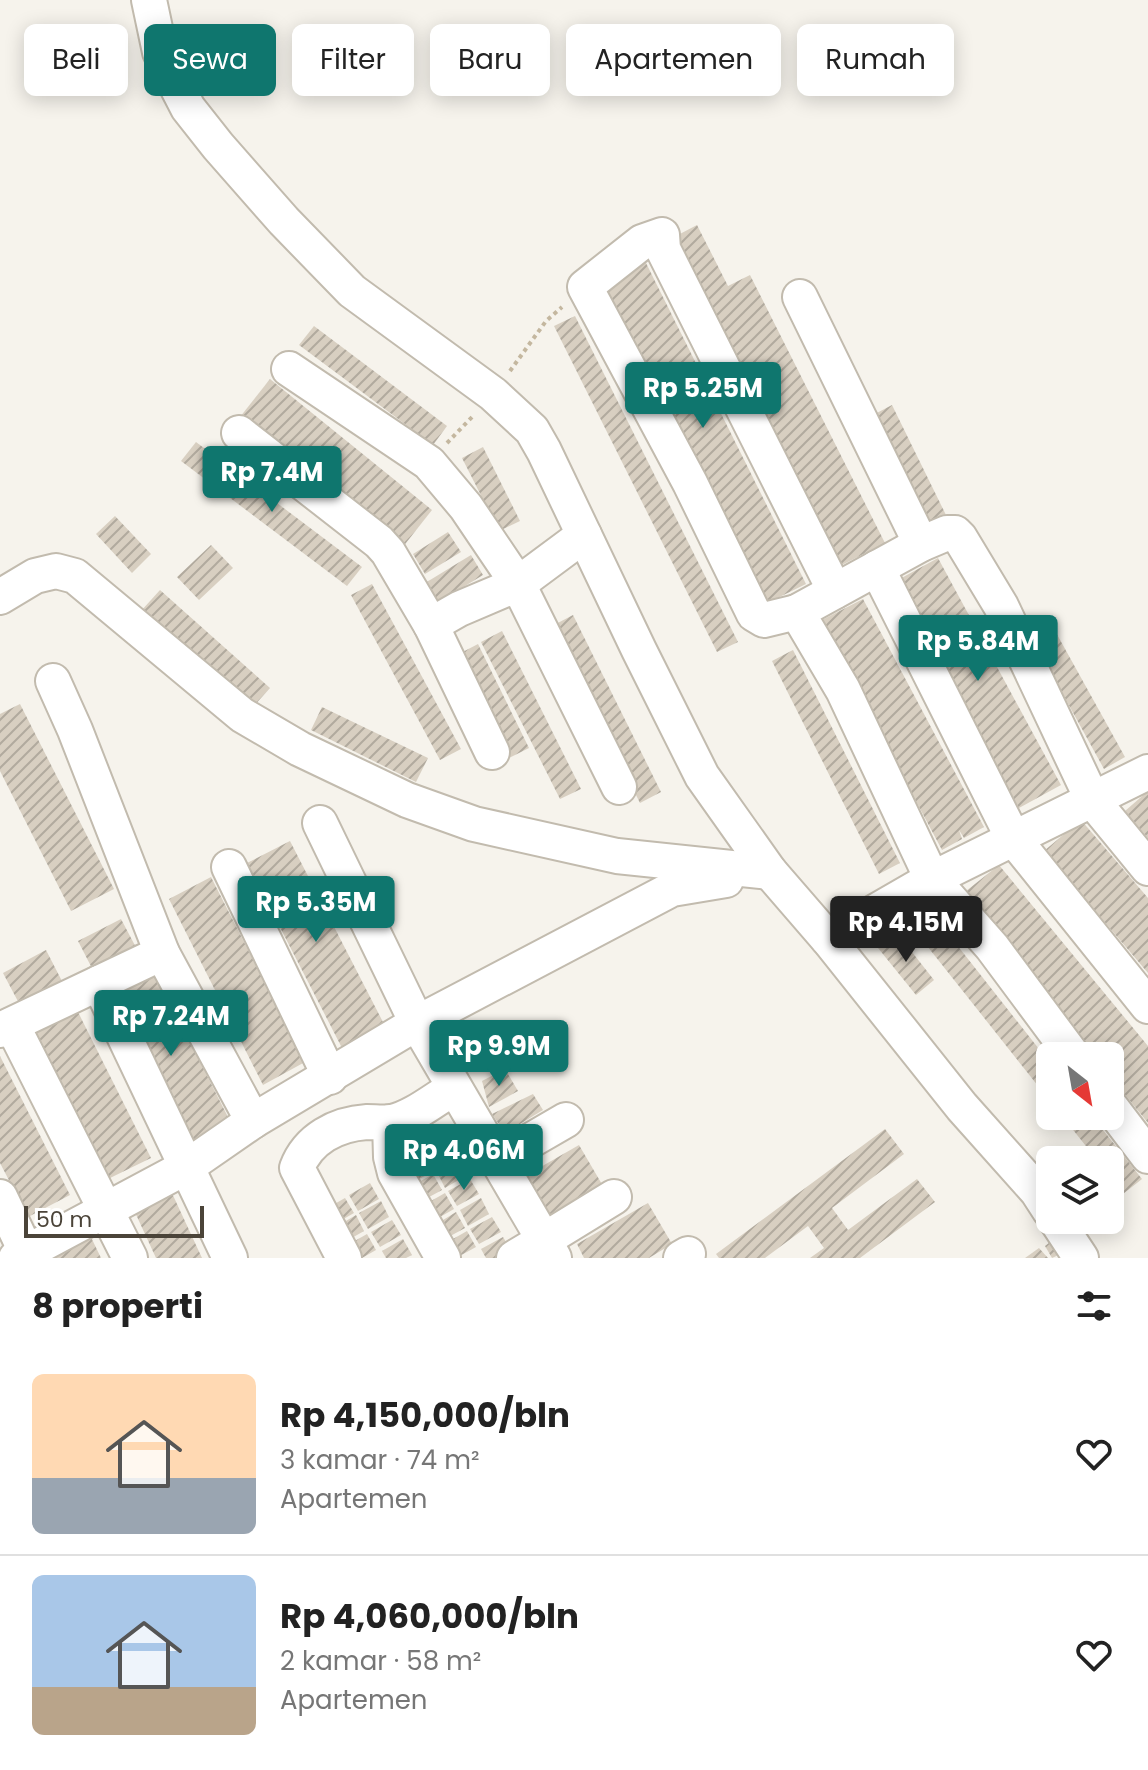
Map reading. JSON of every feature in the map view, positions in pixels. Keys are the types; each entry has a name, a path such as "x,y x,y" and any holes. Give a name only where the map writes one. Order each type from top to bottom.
{"street":[{"path":"149,0 160,52 188,108 284,221 352,291 493,394 532,430 702,776 770,872 828,939 962,1107 1036,1190"},
{"path":"835,591 663,249 662,235 653,236 585,287 690,483 754,614 764,620 797,612 921,544 947,533 955,533 1001,606 1093,801 1148,868"},
{"path":"800,297 921,544"},
{"path":"289,369 429,463 466,507 518,584 619,787"},
{"path":"239,433 379,542 399,569 431,625 492,752"},
{"path":"431,625 459,609 518,584 584,535"},
{"path":"877,568 1013,838 1148,1006"},
{"path":"0,597 35,576 56,571 75,576 242,715 300,749 407,800 474,824 617,856 770,872"},
{"path":"797,612 843,690 932,879 992,947 1063,1042"},
{"path":"53,681 162,953 253,1121"},
{"path":"828,939 932,879 1148,772"},
{"path":"320,823 417,1023 549,1249"},
{"path":"229,867 330,1077"},
{"path":"0,1197 24,1256 188,1166 253,1121 417,1023 672,889 770,872"},
{"path":"130,1258 108,1211 6,1028 162,953"},
{"path":"99,983 230,1258"},
{"path":"344,1258 297,1168 303,1153 316,1140 341,1126 390,1122 406,1117 454,1088"},
{"path":"497,1160 566,1120"},
{"path":"390,1122 391,1157 395,1173 443,1258"},
{"path":"1124,1124 1148,1156"},
{"path":"514,1258 549,1249 614,1197"},
{"path":"1065,1234 1081,1258"}],"path":[{"path":"429,463 493,394 546,321 585,287"}],"building":[{"path":"697,225 728,286 750,275 885,543 842,565 676,236"},
{"path":"642,255 806,584 763,605 600,279"},
{"path":"575,316 738,642 717,652 554,326"},
{"path":"314,326 447,426 433,445 299,345"},
{"path":"270,379 432,510 402,548 240,417"},
{"path":"892,405 946,515 925,526 871,416"},
{"path":"196,442 362,567 347,586 181,461"},
{"path":"483,447 520,521 499,531 462,458"},
{"path":"115,516 151,554 132,573 96,534"},
{"path":"448,532 461,552 425,574 413,554"},
{"path":"211,545 233,568 199,600 177,577"},
{"path":"471,555 483,575 429,608 417,588"},
{"path":"938,558 1061,785 1019,808 896,581"},
{"path":"372,584 461,749 440,760 351,595"},
{"path":"160,590 270,688 251,709 141,611"},
{"path":"863,599 984,827 964,838 959,830 962,839 942,850 820,621"},
{"path":"573,615 661,792 640,803 552,626"},
{"path":"1054,629 1125,757 1104,769 1033,640"},
{"path":"502,631 581,789 560,799 481,642"},
{"path":"478,644 529,748 509,758 457,655"},
{"path":"793,650 900,863 879,874 772,661"},
{"path":"20,704 114,889 71,911 0,771 0,714"},
{"path":"322,707 428,758 416,782 311,730"},
{"path":"1148,791 1148,838 1125,811"},
{"path":"1081,820 1148,898 1148,973 1044,851"},
{"path":"290,841 385,1026 342,1048 247,863"},
{"path":"999,865 1148,1046 1148,1123 1124,1093 1124,1042 1082,1042 961,895"},
{"path":"211,877 305,1062 263,1085 169,899"},
{"path":"931,912 1036,1045 1036,1083 912,927"},
{"path":"121,919 140,955 97,978 78,941"},
{"path":"897,933 934,980 916,995 878,948"},
{"path":"46,950 65,987 22,1009 3,973"},
{"path":"155,973 230,1121 187,1143 112,996"},
{"path":"77,1010 151,1158 108,1179 34,1032"},
{"path":"0,1056 70,1195 28,1217 0,1163"},
{"path":"505,1069 518,1091 489,1107 482,1081"},
{"path":"533,1094 543,1110 505,1133 492,1114"},
{"path":"885,1129 904,1154 832,1208 848,1230 917,1179 935,1202 860,1258 810,1258 824,1248 808,1226 765,1258 719,1258 716,1254"},
{"path":"1073,1130 1103,1130 1116,1146 1086,1146"},
{"path":"448,1142 457,1158 435,1170 426,1154"},
{"path":"579,1145 603,1186 549,1218 525,1176"},
{"path":"1124,1156 1142,1179 1124,1193"},
{"path":"423,1157 432,1172 410,1184 402,1168"},
{"path":"458,1160 467,1175 445,1188 437,1172"},
{"path":"433,1174 442,1190 420,1202 412,1186"},
{"path":"470,1179 479,1194 457,1206 448,1191"},
{"path":"370,1183 379,1199 358,1211 349,1195"},
{"path":"171,1191 202,1258 156,1258 133,1208"},
{"path":"445,1193 454,1209 433,1221 424,1205"},
{"path":"345,1198 354,1213 333,1225 324,1210"},
{"path":"481,1198 489,1214 468,1226 460,1210"},
{"path":"381,1201 389,1217 368,1229 359,1213"},
{"path":"648,1203 672,1244 649,1258 584,1258 577,1244"},
{"path":"456,1212 465,1228 443,1240 435,1225"},
{"path":"356,1215 364,1231 343,1243 334,1228"},
{"path":"492,1217 501,1232 479,1244 470,1229"},
{"path":"392,1220 401,1235 380,1247 371,1232"},
{"path":"467,1231 476,1247 456,1258 446,1243"},
{"path":"89,1233 101,1258 54,1258 51,1252"},
{"path":"367,1234 376,1250 362,1258 353,1258 346,1246"},
{"path":"503,1237 512,1252 501,1258 486,1258 481,1249"},
{"path":"403,1239 412,1255 386,1258 382,1251"},
{"path":"1054,1239 1063,1253 1052,1258 1045,1246"},
{"path":"1039,1248 1048,1258 1025,1258"}]}
